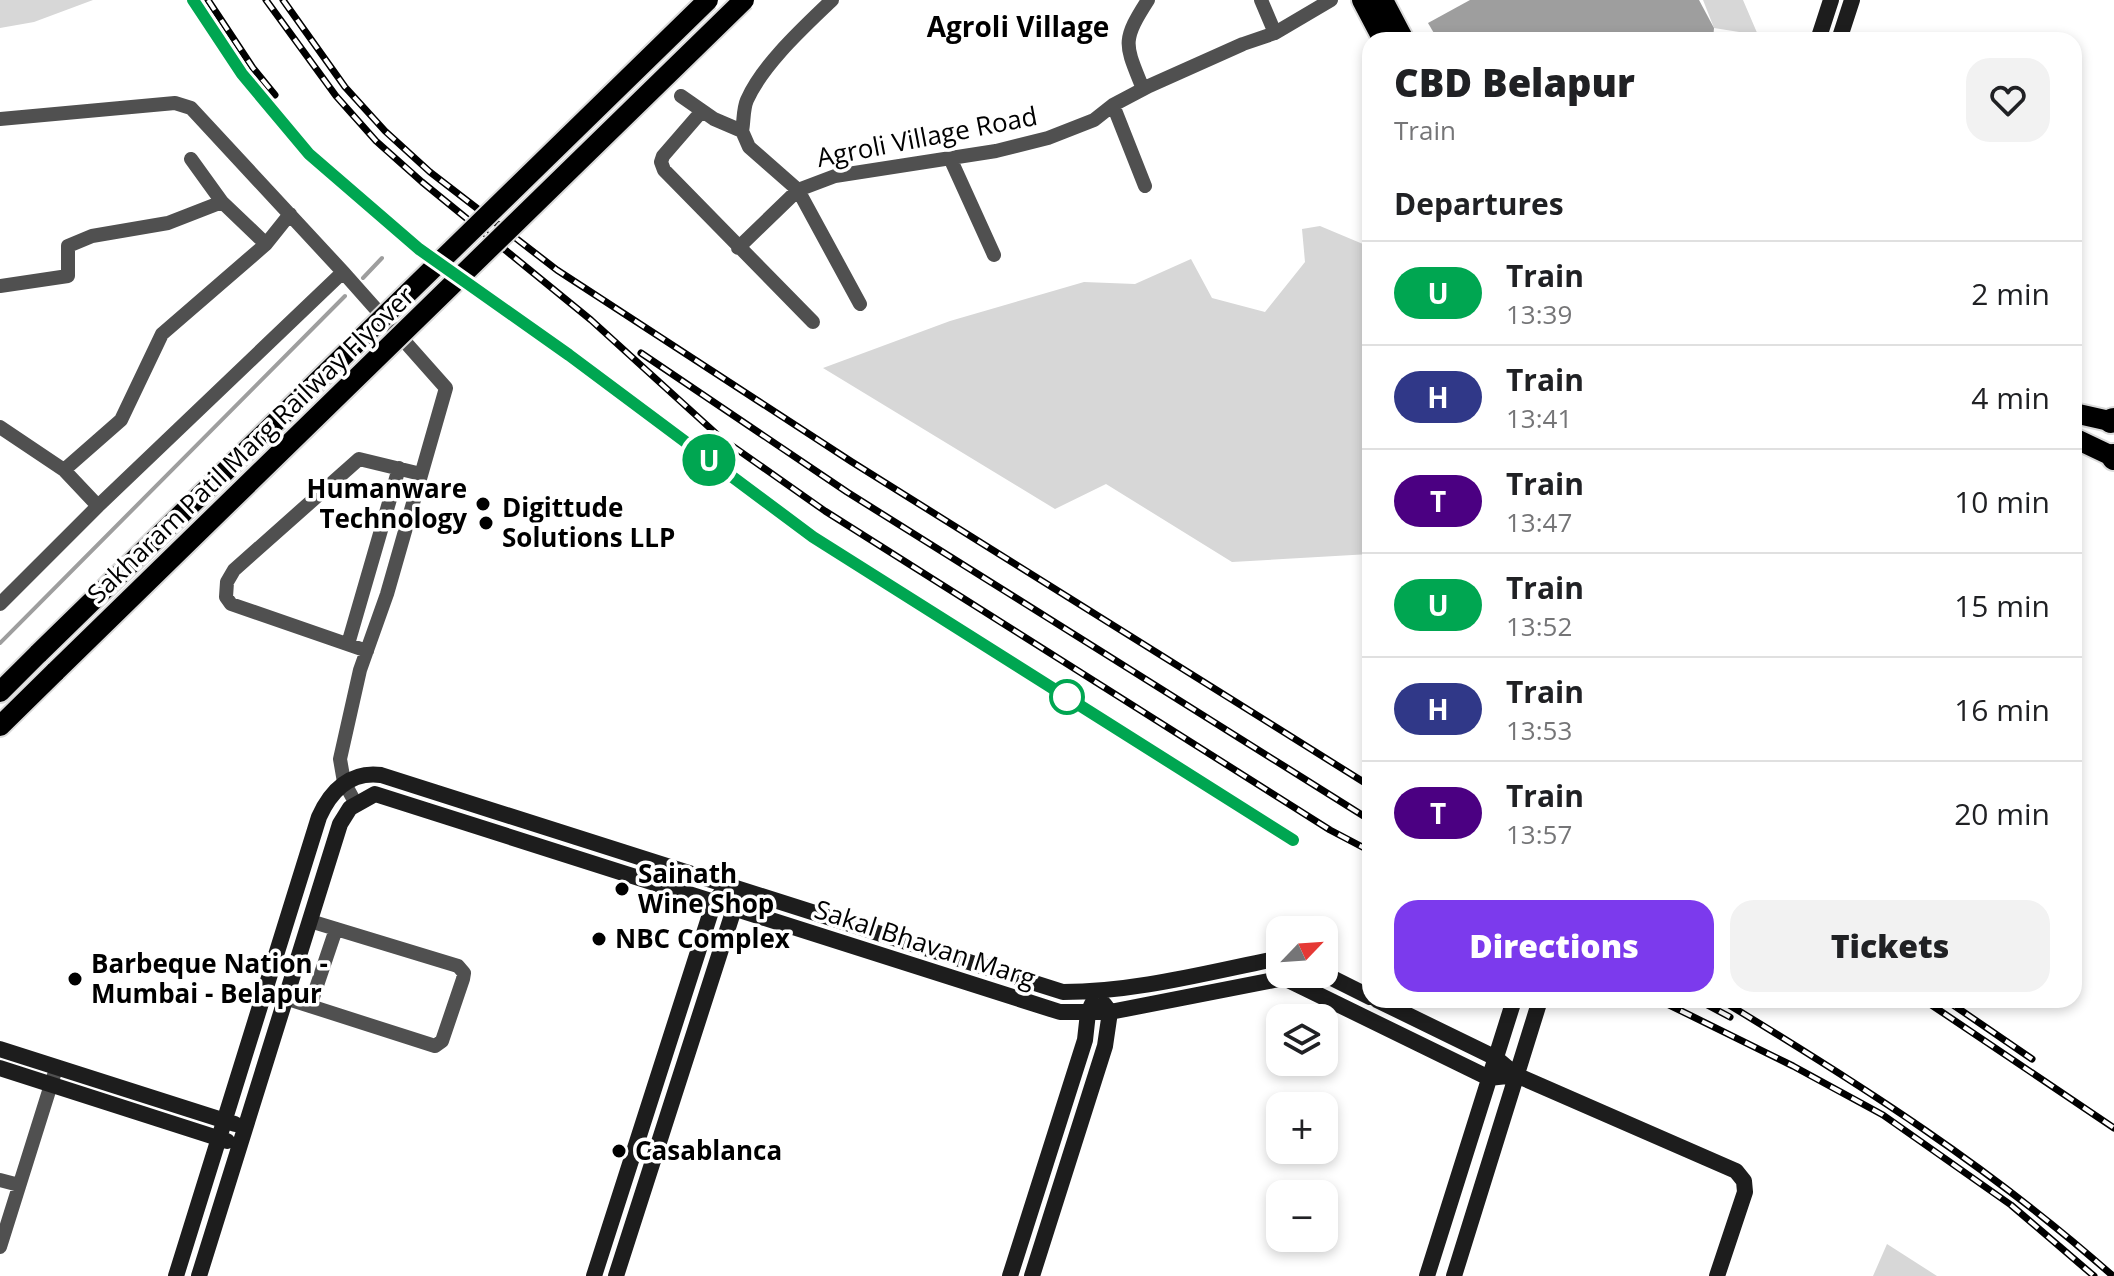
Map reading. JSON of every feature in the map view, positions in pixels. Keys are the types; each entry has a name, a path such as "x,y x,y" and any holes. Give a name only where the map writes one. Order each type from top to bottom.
{"main road":[{"name":"Sakharam Patil Marg Railway Flyover","path":"0,692 708,0"},
{"name":"Sakharam Patil Marg Railway Flyover","path":"0,726 744,0"},
{"path":"1362,0 1379,32"},
{"path":"1383,0 1400,32"},
{"path":"1821,32 1831,0"},
{"path":"1842,32 1852,0"},
{"path":"2082,415 2113,421"},
{"path":"2082,442 2114,457"},
{"name":"Sakal Bhavan Marg","path":"344,782 368,773 381,775 1063,992 1097,992 1266,961"},
{"path":"176,1276 319,817 325,803 344,782"},
{"name":"Sakal Bhavan Marg","path":"356,804 375,794 1060,1012 1110,1012 1284,978 1489,1078"},
{"path":"199,1276 340,824 356,804"},
{"path":"594,1276 714,902 729,886"},
{"path":"616,1276 734,909 729,886"},
{"path":"1338,981 1362,993"},
{"path":"1032,1276 1105,1046 1110,1012 1097,992"},
{"path":"1010,1276 1085,1040 1088,1013 1097,992"},
{"path":"1393,1008 1496,1058 1516,1075 1736,1171 1744,1181 1745,1192 1717,1276"},
{"path":"1427,1276 1512,1008"},
{"path":"1454,1276 1537,1008"},
{"path":"0,1049 245,1128"},
{"path":"0,1068 240,1145"},
{"path":"1489,1078 1516,1075"},
{"path":"644,1120 664,1126"}],"street":[{"path":"742,131 746,102 764,75 800,31 832,0"},
{"path":"1143,89 1127,39 1131,26 1148,0"},
{"path":"1261,0 1275,33"},
{"name":"Agroli Village Road","path":"681,96 714,119 742,131 749,147 798,190 835,176 950,158 1048,138 1094,120 1113,105 1143,89 1275,33 1331,0"},
{"path":"0,119 175,103 191,108 446,388 387,594 367,651 340,759 344,782 356,804"},
{"path":"1113,105 1145,186"},
{"path":"702,111 663,156 661,162 664,170 813,322"},
{"path":"950,158 994,255"},
{"path":"191,159 222,202 266,244"},
{"path":"738,248 798,190 860,304"},
{"path":"0,286 68,276 68,246 92,236 168,223 222,202"},
{"path":"64,470 121,420 162,334 266,244 290,214"},
{"path":"0,604 343,272"},
{"path":"0,427 64,470 98,506"},
{"path":"367,651 231,604 226,597 227,582 234,570 354,461 362,459 421,474"},
{"path":"348,644 399,468"},
{"path":"285,998 435,1046 442,1041 463,979 464,973 458,966 310,921"},
{"path":"310,1006 336,929"},
{"path":"0,1247 56,1067"},
{"path":"0,1180 19,1185"}],"shaded area":[{"path":"0,0 93,0 34,22 0,28"},
{"path":"1470,0 1699,0 1714,28 1714,32 1433,32 1428,23"},
{"path":"1703,0 1743,0 1757,32 1739,32 1714,28"},
{"path":"1320,226 1362,244 1362,554 1232,562 1106,484 1055,509 823,368 950,321 1084,282 1135,284 1191,259 1212,298 1265,312 1305,262 1302,229"},
{"path":"1887,1244 1937,1276 1873,1276"}],"waterway":[{"path":"363,278 382,258"},
{"path":"0,643 345,296"}],"railway":[{"path":"193,0 242,74 309,154 419,249 569,355 813,537 1293,840"},
{"path":"208,0 253,68 275,95"},
{"path":"266,0 336,96 376,141 591,320 721,438 825,511 1330,830 1362,847"},
{"path":"283,0 345,87 385,131 430,172 557,270 852,462 1362,781"},
{"path":"641,353 847,492 1362,815"},
{"path":"1675,1008 1883,1115 2011,1205 2094,1276"},
{"path":"1713,1008 1730,1017"},
{"path":"1734,1008 1972,1163 2067,1236 2113,1276"},
{"path":"1936,1008 2114,1128"},
{"path":"1958,1008 2032,1059"}],"train":[{"name":"U","path":"193,0 242,74 309,154 419,249 569,355 813,537 1293,840"}],"place":[{"name":"Humanware Technology","path":"483,504"},
{"name":"Digittude Solutions LLP","path":"486,523"},
{"name":"Sainath Wine Shop","path":"622,889"},
{"name":"NBC Complex","path":"599,939"},
{"name":"Barbeque Nation - Mumbai - Belapur","path":"75,979"},
{"name":"Casablanca","path":"619,1151"}],"district":[{"name":"Agroli Village","path":"1018,27"}]}
